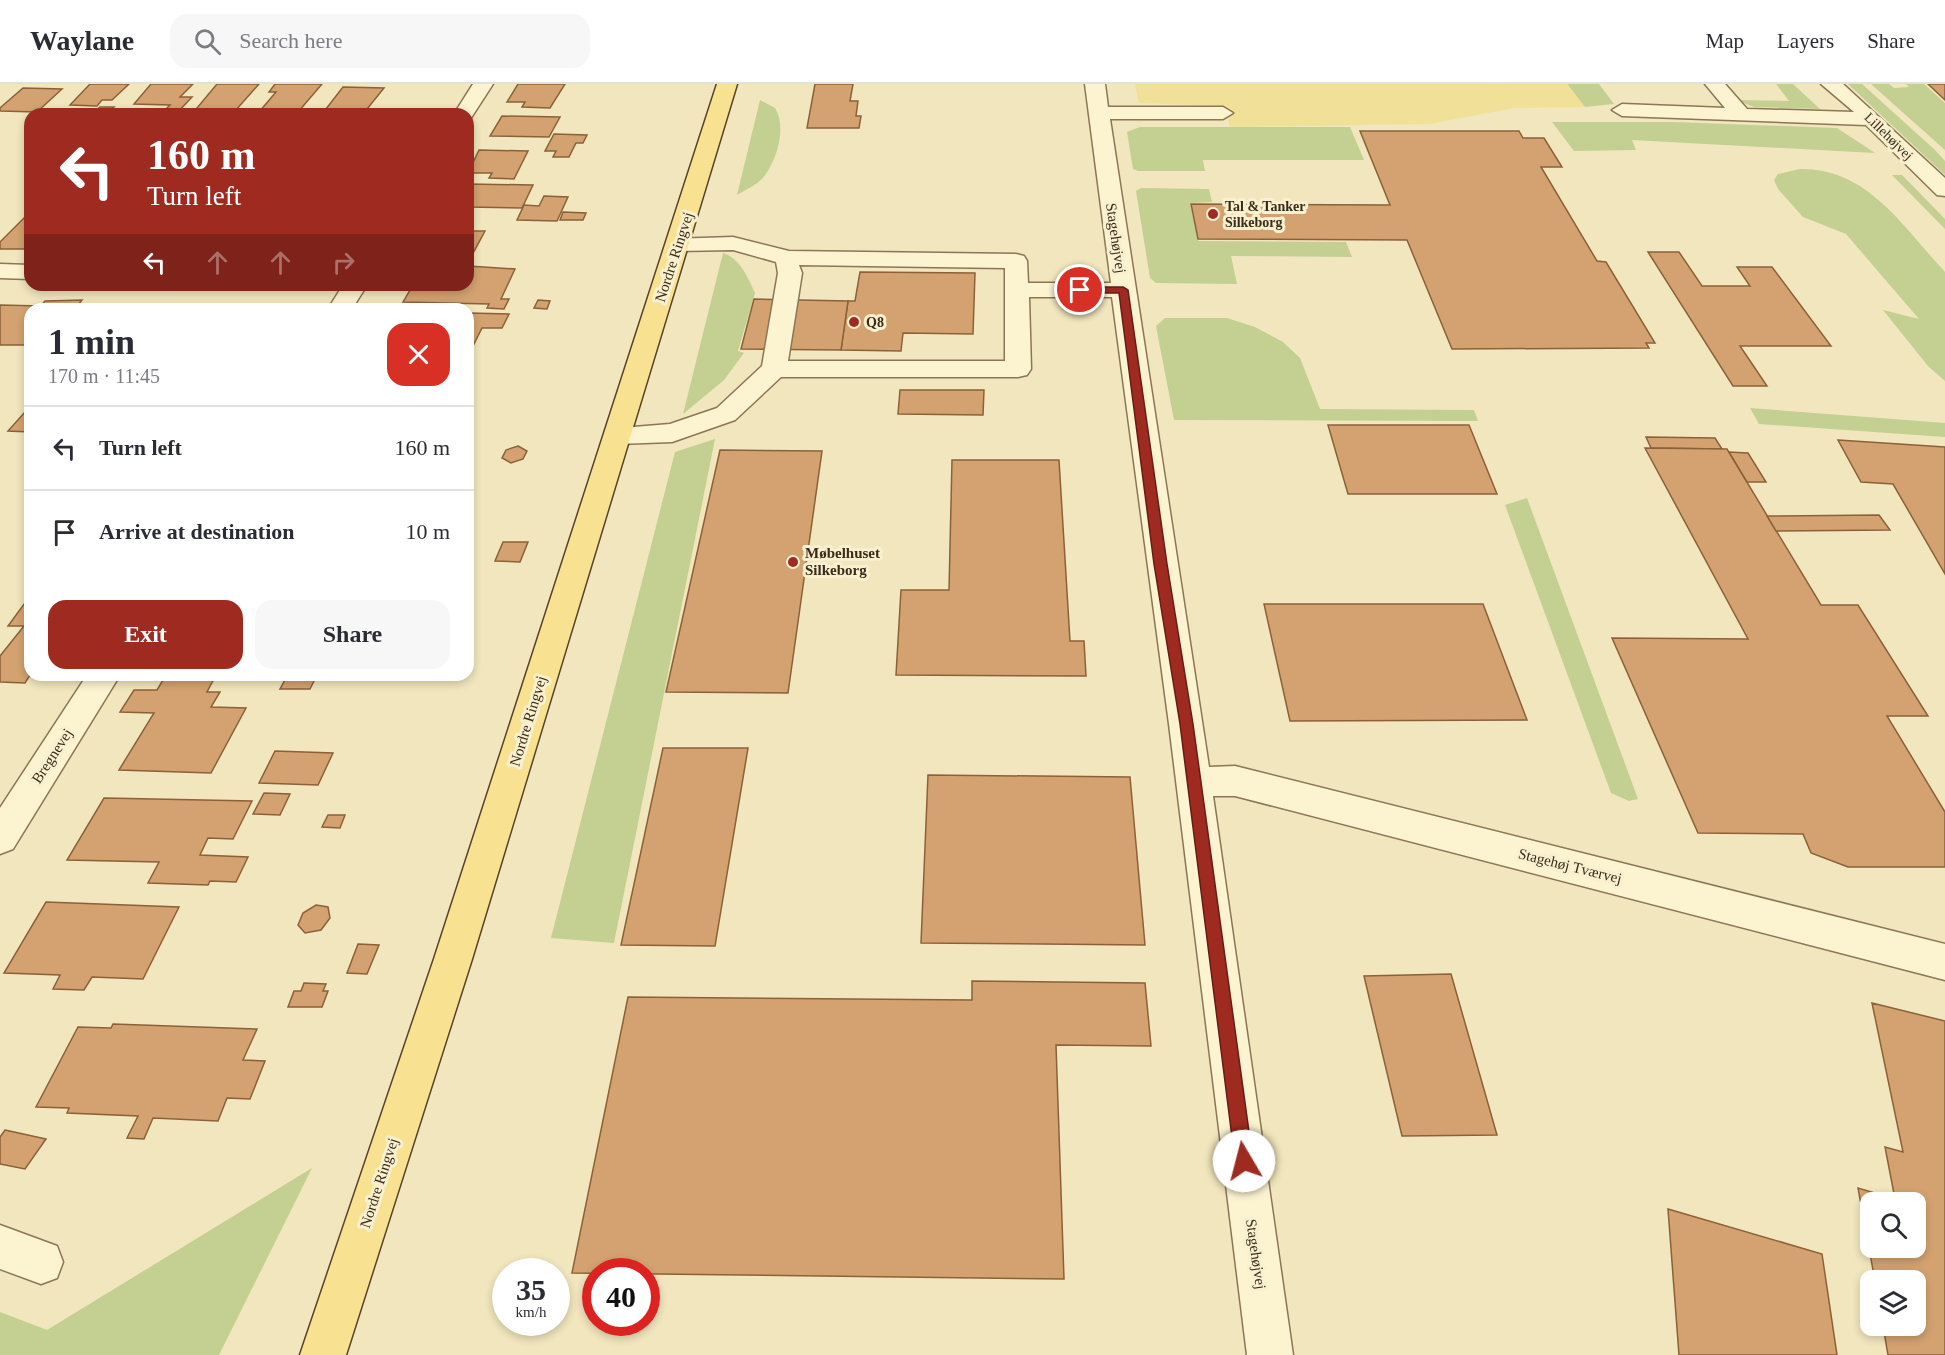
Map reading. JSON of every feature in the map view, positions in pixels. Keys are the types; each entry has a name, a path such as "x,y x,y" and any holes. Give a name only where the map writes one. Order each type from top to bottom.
{"main road":[{"name":"Nordre Ringvej","path":"323,1355 453,959 727,84"}],"street":[{"path":"468,108 483,84"},
{"path":"1715,84 1741,114"},
{"name":"Lillehøjvej","path":"1831,84 1945,190"},
{"path":"1097,99 1222,113"},
{"name":"Stagehøjvej","path":"1097,99 1193,782 1270,1355"},
{"path":"1622,110 1871,119"},
{"path":"678,244 720,243 757,246 786,258 1016,261 1018,369 774,369"},
{"path":"618,435 672,433 726,414 774,369 790,273 786,258"},
{"path":"0,271 24,272"},
{"path":"1017,290 1123,290"},
{"name":"Bregnevej","path":"0,838 100,681"},
{"name":"Stagehøj Tværvej","path":"1193,782 1234,781 1945,962"},
{"path":"0,1247 41,1262"}],"green space":[{"path":"1567,84 1599,84 1614,104 1585,107"},
{"path":"1776,84 1793,84 1820,109 1754,107 1736,100 1789,101"},
{"path":"1848,84 1862,84 1935,150 1945,161 1945,175"},
{"path":"1871,84 1889,84 1894,88 1909,87 1906,84 1924,84 1945,103 1945,150"},
{"path":"760,100 775,108 779,116 779,144 772,163 762,179 737,195"},
{"path":"1552,122 1674,122 1837,128 1875,153 1632,140 1636,150 1574,151"},
{"path":"1140,127 1350,127 1364,160 1203,160 1205,171 1138,171 1133,169 1127,132"},
{"path":"1800,169 1824,171 1845,178 1865,189 1899,219 1945,272 1945,381 1928,366 1883,310 1919,319 1846,234 1803,217 1778,189 1774,180 1778,174"},
{"path":"1892,175 1902,175 1945,219 1945,229"},
{"path":"1141,188 1209,189 1212,202 1190,203 1198,241 1346,242 1352,257 1231,256 1237,284 1156,283 1150,278 1136,191"},
{"path":"723,253 739,264 755,293 738,351 744,353 724,380 683,414"},
{"path":"1165,318 1227,318 1255,327 1283,342 1300,358 1320,409 1474,410 1478,421 1174,420 1156,326"},
{"path":"1750,408 1945,423 1945,437 1759,424"},
{"path":"715,439 614,943 551,938 675,452"},
{"path":"1527,498 1638,799 1629,801 1611,793 1505,505"},
{"path":"312,1168 219,1355 0,1355 0,1312 47,1330"}],"sand":[{"path":"1135,84 1567,84 1585,107 1514,108 1429,124 1230,127 1224,106 1139,103"}],"building":[{"path":"90,84 129,84 112,100 102,100 97,106 70,105"},
{"path":"151,84 193,84 180,97 192,97 182,108 167,108 170,105 134,104"},
{"path":"217,84 259,84 238,108 197,108"},
{"path":"275,84 322,84 301,108 262,108 276,92 269,92"},
{"path":"518,84 565,84 550,108 522,107 525,102 507,102"},
{"path":"815,84 853,84 850,101 858,101 856,116 861,116 859,128 807,128"},
{"path":"1928,84 1945,84 1945,100"},
{"path":"343,87 384,88 368,108 327,108"},
{"path":"23,88 62,89 41,108 24,108 24,112 0,111 0,108"},
{"path":"502,116 560,117 549,137 490,136"},
{"path":"1360,131 1519,131 1523,138 1544,138 1562,167 1541,167 1597,261 1606,262 1655,343 1646,343 1649,348 1452,349 1407,240 1198,239 1191,204 1390,205"},
{"path":"554,134 587,135 583,143 576,143 569,157 553,157 556,151 545,151"},
{"path":"479,150 528,151 514,179 489,178 492,173 474,173 474,160"},
{"path":"474,184 533,185 522,208 474,207"},
{"path":"544,196 568,197 557,221 517,220 524,205 539,206"},
{"path":"563,212 586,213 583,220 560,220"},
{"path":"24,218 24,249 0,249 0,242"},
{"path":"474,231 485,231 474,251"},
{"path":"1648,252 1679,252 1702,286 1750,286 1737,267 1772,267 1831,346 1740,346 1767,386 1733,386"},
{"path":"474,266 515,269 501,299 509,299 504,309 487,308 489,304 403,302 409,291 474,291"},
{"path":"860,272 975,273 973,334 903,333 901,351 841,350 848,301 855,301"},
{"path":"754,299 848,301 841,350 741,349"},
{"path":"82,300 80,303 43,303 45,301"},
{"path":"538,300 550,301 547,309 534,308"},
{"path":"0,305 24,306 24,345 0,345"},
{"path":"474,313 509,314 502,328 482,328 474,344"},
{"path":"900,390 984,390 983,415 898,414"},
{"path":"24,413 24,432 8,431"},
{"path":"1328,425 1469,425 1497,494 1348,494"},
{"path":"1646,437 1715,438 1722,449 1651,448"},
{"path":"1838,440 1945,447 1945,574 1893,484 1861,482"},
{"path":"518,446 527,451 523,459 511,463 502,458 506,450"},
{"path":"1645,448 1727,449 1821,605 1858,605 1928,716 1887,716 1945,812 1945,867 1848,867 1811,853 1803,834 1698,833 1612,638 1748,639"},
{"path":"720,450 822,451 788,693 666,692"},
{"path":"1729,452 1748,453 1766,482 1747,482"},
{"path":"952,460 1059,460 1070,641 1084,641 1086,676 896,675 901,590 949,590"},
{"path":"1879,515 1890,530 1776,531 1767,516"},
{"path":"503,542 528,542 520,562 495,561"},
{"path":"24,604 24,626 8,626"},
{"path":"1264,604 1483,604 1527,720 1290,721"},
{"path":"24,626 25,683 0,682 0,656"},
{"path":"162,681 213,681 207,692 220,692 211,707 246,708 211,773 119,770 154,713 120,712 134,690 157,690"},
{"path":"284,681 314,681 310,689 280,689"},
{"path":"663,748 748,748 715,946 621,945"},
{"path":"275,751 333,753 318,785 259,783"},
{"path":"928,775 1130,777 1145,945 921,943"},
{"path":"264,793 290,794 280,815 253,814"},
{"path":"104,798 252,801 233,839 208,838 200,855 248,857 236,882 210,881 208,885 148,883 159,862 67,860"},
{"path":"328,815 345,815 340,828 322,827"},
{"path":"46,902 179,907 143,979 92,977 84,990 53,989 60,975 4,973"},
{"path":"316,905 328,907 330,918 321,930 305,933 298,925 303,913"},
{"path":"358,944 379,945 367,974 347,973"},
{"path":"1451,974 1497,1135 1402,1136 1364,976"},
{"path":"972,981 1145,983 1151,1046 1056,1045 1064,1279 660,1274 660,1258 582,1258 582,1273 572,1273 628,997 972,1000"},
{"path":"304,983 326,984 323,991 328,991 322,1007 288,1007 294,991 301,991"},
{"path":"1872,1003 1945,1021 1945,1355 1888,1355 1885,1336 1926,1336 1926,1270 1873,1270 1871,1258 1926,1258 1926,1192 1894,1192 1885,1147 1903,1152"},
{"path":"113,1024 257,1029 243,1060 265,1061 250,1099 227,1098 218,1121 153,1118 144,1139 127,1138 138,1116 67,1113 69,1108 36,1107 78,1027 111,1028"},
{"path":"5,1130 46,1139 25,1169 0,1164 0,1137"},
{"path":"1858,1188 1871,1192 1860,1192 1860,1199"},
{"path":"1668,1209 1822,1254 1837,1355 1679,1355"}],"place":[{"name":"Tal & Tanker Silkeborg","path":"1213,214"},
{"name":"Q8","path":"854,322"},
{"name":"Møbelhuset Silkeborg","path":"793,562"}],"route":[{"path":"1080,290 1123,290 1186,724 1244,1161"}]}
